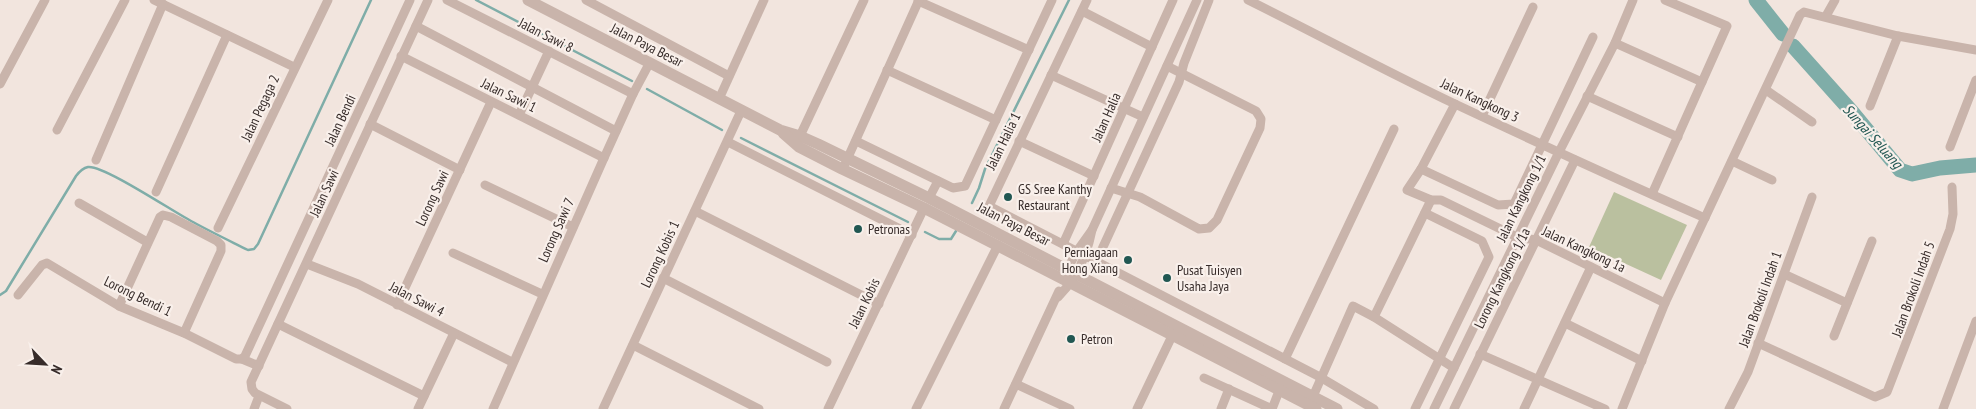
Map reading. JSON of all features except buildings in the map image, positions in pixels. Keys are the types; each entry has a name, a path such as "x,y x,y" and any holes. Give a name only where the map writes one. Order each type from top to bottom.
{"street":[{"path":"0,84 45,0"},
{"path":"57,130 125,0"},
{"name":"Jalan Pegaga 2","path":"218,228 294,67 328,0"},
{"name":"Jalan Bendi","path":"242,359 284,274 410,0"},
{"name":"Jalan Sawi","path":"258,396 252,389 251,382 428,0"},
{"name":"Jalan Sawi 8","path":"447,0 632,94"},
{"name":"Jalan Paya Besar","path":"528,0 546,4 649,64 741,111 780,130 800,136 847,158 998,245 1070,276 1172,336 1282,385"},
{"path":"586,0 729,76"},
{"path":"719,99 763,2 753,0"},
{"path":"800,136 864,0"},
{"path":"856,140 954,188 965,186 1052,0"},
{"name":"Jalan Halia 1","path":"1087,0 988,206 1320,377 1374,409"},
{"name":"Jalan Halia","path":"1063,244 1173,0"},
{"path":"1004,409 1092,230 1197,0"},
{"path":"1096,260 1129,194 1182,73 1184,63 1209,0"},
{"name":"Jalan Kangkong 3","path":"1248,0 1455,104 1704,218"},
{"name":"Jalan Kangkong 1/1","path":"1434,409 1559,152 1615,43 1633,0"},
{"path":"1652,194 1727,26 1665,0"},
{"path":"1826,16 1835,0"},
{"path":"96,160 158,1 294,67"},
{"path":"842,169 918,1 1029,50"},
{"path":"1482,116 1532,7"},
{"path":"1082,11 1152,47"},
{"path":"1622,409 1704,218 1787,47 1800,15 1804,12 1826,16 1851,25 1898,36 1976,50"},
{"path":"416,26 616,131"},
{"path":"156,192 227,35"},
{"path":"1870,106 1898,36"},
{"path":"1455,104 1421,169 1498,205 1514,204 1593,37"},
{"path":"1615,43 1702,82"},
{"path":"519,115 549,51"},
{"name":"Jalan Sawi 1","path":"401,56 604,158"},
{"name":"Lorong Sawi 7","path":"493,409 542,294 632,94 649,64"},
{"path":"1111,188 1140,197 1199,228 1209,228 1217,220 1260,128 1261,120 1256,111 1167,66"},
{"path":"887,70 996,120"},
{"path":"1051,75 1143,117"},
{"path":"1950,147 1976,80"},
{"path":"1766,90 1812,122"},
{"path":"1588,96 1678,137"},
{"name":"Lorong Sawi","path":"397,304 492,102"},
{"name":"Lorong Kobis 1","path":"604,409 741,111"},
{"path":"370,124 460,170"},
{"path":"1285,359 1394,129"},
{"name":"Jalan Paya Besar","path":"780,130 799,147 842,169 927,203 1282,385 1312,403 1337,409"},
{"path":"1019,141 1094,176"},
{"path":"728,142 912,235"},
{"name":"Lorong Kangkong 1/1a","path":"1454,409 1575,160"},
{"path":"1732,161 1772,180"},
{"name":"Jalan Kangkong 1a","path":"1421,169 1407,190 1432,200 1441,200 1518,237 1536,240 1666,303"},
{"name":"Jalan Kobis","path":"828,409 938,181"},
{"path":"486,185 572,227"},
{"name":"Jalan Brokoli Indah 5","path":"1758,343 1875,397 1887,392 1899,366 1950,230 1952,187"},
{"name":"Jalan Brokoli Indah 1","path":"1729,409 1748,372 1812,197"},
{"path":"1374,317 1432,200"},
{"path":"79,203 147,242"},
{"path":"695,211 879,304"},
{"path":"1415,409 1489,257 1482,240 1425,213"},
{"path":"119,306 160,217 163,215 171,217 217,241 221,245 221,251 184,333"},
{"path":"1834,336 1872,241"},
{"path":"916,409 998,245"},
{"path":"453,253 542,294"},
{"name":"Lorong Bendi 1","path":"18,295 42,265 47,263 119,306 184,333 236,359 242,359 258,366"},
{"name":"Jalan Sawi 4","path":"307,264 358,284 512,362"},
{"path":"1524,409 1591,267"},
{"path":"1784,274 1847,303"},
{"path":"663,278 827,362"},
{"path":"1312,403 1320,377 1353,306 1374,317 1454,368"},
{"path":"1943,409 1976,321"},
{"path":"1565,322 1642,361"},
{"path":"278,324 424,396"},
{"path":"418,409 454,333"},
{"path":"1137,409 1172,336"},
{"path":"633,346 759,409"},
{"path":"1480,354 1604,409"},
{"path":"1204,378 1272,409 1282,385"},
{"path":"1016,384 1070,409"},
{"path":"1220,409 1229,389"},
{"path":"254,409 258,396 287,409"}],"green space":[{"path":"1614,192 1687,225 1661,280 1589,247"}],"waterway":[{"path":"0,295 6,291 76,176 81,170 88,167 109,173 193,222 248,250 254,249 371,0"},
{"path":"476,0 632,81"},
{"path":"972,203 985,169 1069,0"},
{"name":"Sungai Seluang","path":"1756,0 1783,34"},
{"name":"Sungai Seluang","path":"1793,46 1852,112 1900,170 1912,174 1940,168 1976,165"},
{"path":"647,89 722,130"},
{"path":"741,138 908,222"},
{"path":"925,232 939,239 951,239 956,231"}],"place":[{"name":"GS Sree Kanthy Restaurant","path":"1008,197"},
{"name":"Petronas","path":"858,229"},
{"name":"Perniagaan Hong Xiang","path":"1128,260"},
{"name":"Pusat Tuisyen Usaha Jaya","path":"1167,278"},
{"name":"Petron","path":"1071,339"}]}
